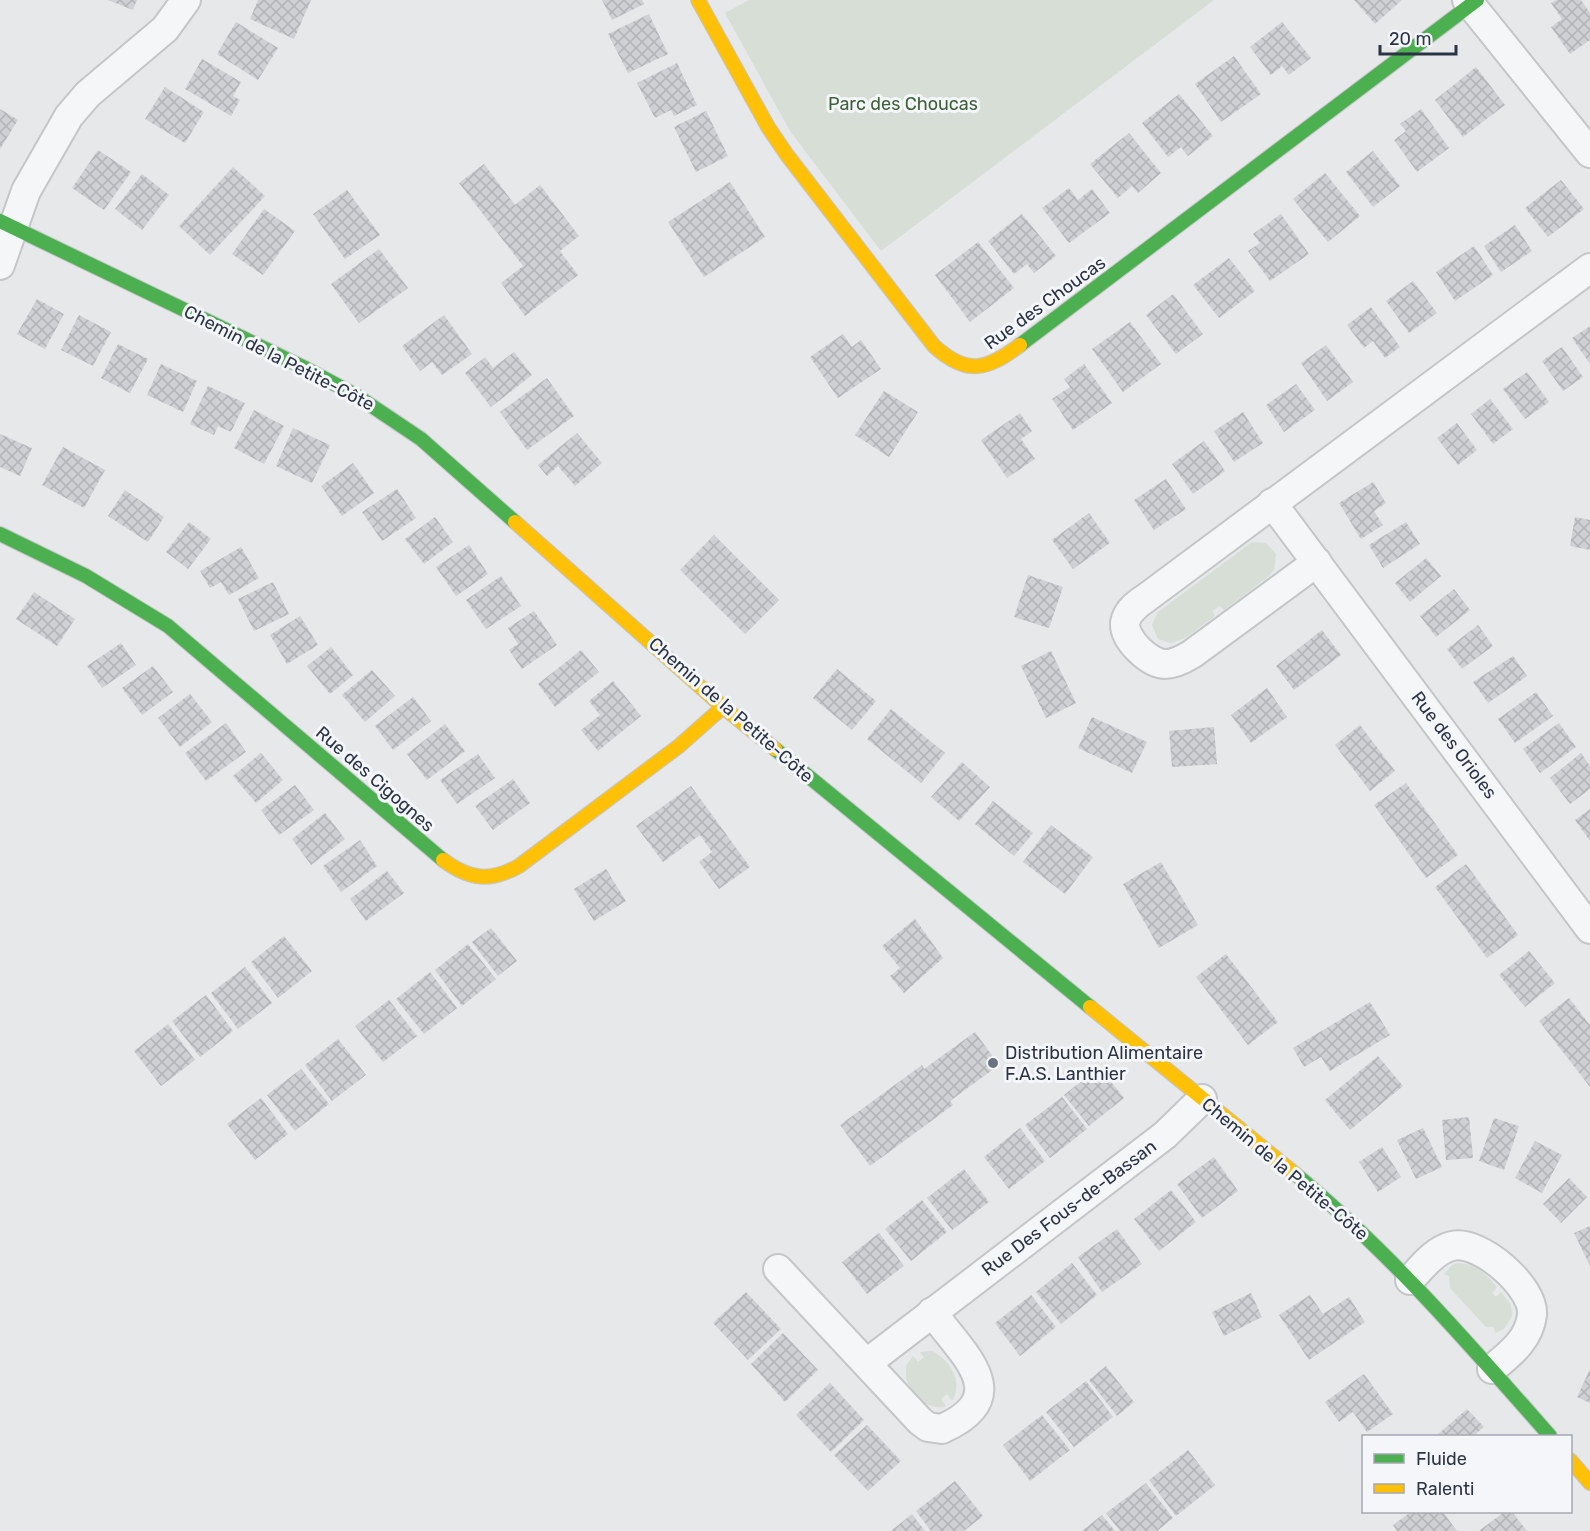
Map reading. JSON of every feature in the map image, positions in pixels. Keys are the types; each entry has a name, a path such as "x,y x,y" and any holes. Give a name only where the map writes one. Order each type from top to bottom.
{"street":[{"path":"0,265 6,224 69,116 88,94 158,36 186,0"},
{"name":"Rue des Choucas","path":"699,0 768,127 787,155 934,346 957,363 975,368 1000,360 1471,2"},
{"path":"1471,2 1590,153"},
{"name":"Chemin de la Petite-Côte","path":"6,224 244,337 335,384 391,418 468,478 723,706 1317,1192 1410,1280 1492,1369 1548,1435"},
{"path":"1317,562 1192,654 1173,664 1157,663 1130,638 1125,624 1130,611 1136,605 1590,268"},
{"name":"Rue des Orioles","path":"1272,503 1590,929"},
{"name":"Rue des Cigognes","path":"0,534 58,559 128,599 168,626 436,855 458,871 479,879 502,876 519,866 680,747 723,706"},
{"name":"Rue Des Fous-de-Bassan","path":"867,1363 1171,1131 1202,1099"},
{"path":"1410,1280 1440,1251 1457,1245 1478,1249 1505,1269 1531,1305 1532,1318 1518,1347 1492,1369"},
{"path":"778,1269 928,1426 942,1429 968,1412 978,1400 980,1379 932,1312"},
{"path":"1572,1462 1590,1483"}],"green space":[{"name":"Parc des Choucas","path":"749,0 1214,0 881,251 790,131 725,13"},
{"path":"1252,542 1266,543 1276,554 1274,570 1269,576 1224,610 1220,606 1212,611 1215,616 1185,638 1171,643 1158,639 1152,625 1158,612"},
{"path":"1458,1263 1470,1265 1485,1274 1497,1287 1492,1293 1496,1297 1501,1292 1511,1305 1512,1316 1504,1329 1495,1333 1494,1327 1486,1327 1450,1288 1449,1276 1444,1274 1452,1265"},
{"path":"932,1351 944,1360 956,1379 952,1401 947,1394 941,1399 946,1406 927,1404 917,1396 906,1379 906,1366 913,1356 918,1362 924,1357 920,1352"}],"building":[{"path":"108,0 137,0 133,10"},
{"path":"258,0 311,0 294,39 250,19"},
{"path":"602,0 642,0 644,4 612,20"},
{"path":"1354,0 1402,0 1375,24"},
{"path":"1556,0 1581,0 1590,13 1590,40 1570,54 1551,27 1562,19 1551,3"},
{"path":"649,14 668,54 628,73 608,34"},
{"path":"236,22 278,48 258,80 217,54"},
{"path":"1282,22 1311,58 1289,75 1282,66 1271,75 1250,47"},
{"path":"1234,56 1261,94 1221,122 1195,84"},
{"path":"202,59 241,82 233,96 240,100 231,116 185,89"},
{"path":"677,63 697,105 674,116 671,110 655,118 637,83"},
{"path":"1476,67 1505,105 1463,137 1435,100"},
{"path":"165,87 204,112 185,143 145,119"},
{"path":"1179,94 1213,136 1188,156 1181,147 1168,157 1142,123"},
{"path":"0,109 18,120 0,149"},
{"path":"1421,109 1449,148 1417,172 1394,140 1406,131 1400,124"},
{"path":"706,111 728,156 696,172 674,127"},
{"path":"1129,133 1161,173 1138,193 1132,186 1118,198 1090,164"},
{"path":"98,150 131,172 104,210 72,188"},
{"path":"1373,151 1400,186 1373,207 1346,172"},
{"path":"484,164 515,205 540,185 579,236 560,251 578,275 525,316 501,283 523,266 459,183"},
{"path":"233,167 265,196 210,255 179,226"},
{"path":"1325,173 1360,216 1328,242 1293,199"},
{"path":"142,174 169,195 142,230 115,209"},
{"path":"1561,180 1584,209 1548,237 1525,208"},
{"path":"730,182 765,237 704,277 668,222"},
{"path":"1069,188 1078,200 1092,189 1110,213 1069,243 1042,208"},
{"path":"347,190 380,235 345,259 313,214"},
{"path":"264,209 295,231 263,275 232,254"},
{"path":"1022,214 1056,256 1034,273 1027,264 1014,274 988,241"},
{"path":"1281,214 1309,254 1270,281 1248,251 1260,243 1253,234"},
{"path":"1515,225 1532,251 1501,272 1484,246"},
{"path":"978,242 1014,288 970,322 935,275"},
{"path":"1474,246 1493,275 1455,301 1436,272"},
{"path":"379,249 408,288 359,323 331,284"},
{"path":"1229,258 1255,291 1219,318 1193,285"},
{"path":"1413,281 1437,313 1409,333 1386,301"},
{"path":"1173,294 1203,334 1176,354 1146,315"},
{"path":"37,299 64,314 45,349 17,334"},
{"path":"1371,307 1400,347 1385,358 1373,341 1364,348 1347,325"},
{"path":"79,315 111,332 93,366 61,350"},
{"path":"444,315 472,354 442,375 432,362 420,371 402,346"},
{"path":"1130,322 1161,364 1123,392 1092,349"},
{"path":"1590,326 1590,364 1572,338"},
{"path":"843,334 852,347 861,340 881,369 838,398 810,357"},
{"path":"118,344 148,359 130,393 101,378"},
{"path":"1326,345 1353,382 1327,401 1301,363"},
{"path":"1562,347 1583,377 1563,391 1542,361"},
{"path":"514,352 532,375 491,407 465,373 485,357 493,368"},
{"path":"161,364 197,381 183,412 147,395"},
{"path":"1084,364 1112,403 1073,430 1052,399 1070,387 1064,379"},
{"path":"1527,372 1549,402 1525,419 1503,389"},
{"path":"547,378 574,416 527,450 500,412"},
{"path":"1296,384 1315,410 1284,432 1266,405"},
{"path":"208,386 245,403 231,432 218,426 214,435 190,424"},
{"path":"884,391 918,412 889,457 855,435"},
{"path":"1490,399 1513,429 1493,444 1471,414"},
{"path":"254,410 284,426 264,464 234,448"},
{"path":"1243,412 1263,443 1234,462 1214,431"},
{"path":"1020,413 1032,431 1021,439 1035,459 1007,478 981,440"},
{"path":"1457,423 1477,450 1458,465 1437,438"},
{"path":"293,428 330,445 312,483 276,466"},
{"path":"577,433 602,463 575,486 558,466 547,476 538,465"},
{"path":"0,434 32,448 20,476 0,467"},
{"path":"1204,441 1225,471 1193,494 1172,464"},
{"path":"63,447 105,470 84,508 42,485"},
{"path":"353,463 374,493 342,516 321,486"},
{"path":"1166,479 1186,509 1154,530 1134,500"},
{"path":"1373,482 1386,503 1374,511 1383,525 1361,539 1339,503"},
{"path":"397,489 416,518 382,541 362,512"},
{"path":"125,490 164,517 148,542 108,516"},
{"path":"1089,513 1110,543 1073,569 1052,540"},
{"path":"435,517 453,542 424,564 405,539"},
{"path":"1575,517 1590,520 1590,550 1570,546"},
{"path":"189,522 211,539 188,569 166,552"},
{"path":"1406,522 1420,544 1383,568 1369,545"},
{"path":"714,535 779,600 745,634 680,570"},
{"path":"469,545 488,574 456,596 436,567"},
{"path":"241,547 259,578 229,595 221,582 210,588 200,571"},
{"path":"1426,558 1441,576 1410,602 1395,583"},
{"path":"1028,575 1063,587 1049,628 1014,617"},
{"path":"501,576 521,606 486,629 466,600"},
{"path":"273,582 289,614 254,631 238,599"},
{"path":"1454,589 1470,610 1436,637 1420,616"},
{"path":"34,592 75,619 57,646 16,619"},
{"path":"534,611 557,645 522,669 509,650 518,644 508,628"},
{"path":"300,616 318,645 287,664 270,635"},
{"path":"1478,625 1493,646 1462,669 1447,649"},
{"path":"1322,630 1341,655 1294,690 1276,666"},
{"path":"121,643 136,665 102,688 87,666"},
{"path":"331,647 353,675 330,694 307,666"},
{"path":"581,650 599,672 555,707 538,684"},
{"path":"1051,651 1076,703 1046,718 1021,666"},
{"path":"1513,656 1527,676 1488,703 1473,682"},
{"path":"153,666 173,692 142,715 122,688"},
{"path":"837,669 876,701 852,730 813,698"},
{"path":"372,670 395,696 365,722 342,695"},
{"path":"613,681 641,716 598,751 581,730 600,715 589,701"},
{"path":"1267,688 1287,717 1251,743 1231,715"},
{"path":"1536,692 1553,716 1515,743 1498,719"},
{"path":"190,694 212,722 180,747 158,718"},
{"path":"413,697 431,721 393,750 375,726"},
{"path":"891,709 945,753 921,783 867,739"},
{"path":"1092,717 1147,742 1132,773 1078,748"},
{"path":"226,723 246,752 206,781 185,753"},
{"path":"1559,723 1576,747 1540,773 1523,749"},
{"path":"445,724 465,751 427,780 407,754"},
{"path":"1360,725 1395,771 1370,791 1335,745"},
{"path":"1214,727 1217,764 1172,767 1169,731"},
{"path":"261,753 283,780 256,803 233,776"},
{"path":"1581,753 1590,766 1590,789 1570,804 1550,778"},
{"path":"478,754 495,778 457,804 440,780"},
{"path":"962,762 990,787 959,821 931,797"},
{"path":"513,779 530,803 493,830 475,806"},
{"path":"1406,783 1458,855 1426,878 1374,805"},
{"path":"295,785 314,810 279,835 261,810"},
{"path":"691,786 750,867 719,889 699,862 712,852 700,835 663,862 636,826"},
{"path":"993,801 1033,833 1014,856 975,824"},
{"path":"1590,809 1590,841 1575,820"},
{"path":"325,813 345,839 311,865 292,839"},
{"path":"1051,825 1093,857 1065,894 1023,862"},
{"path":"360,840 377,866 341,892 323,866"},
{"path":"1161,862 1198,925 1159,948 1123,884"},
{"path":"1466,864 1518,935 1487,958 1435,887"},
{"path":"606,869 626,901 594,921 574,889"},
{"path":"387,871 404,893 366,921 350,899"},
{"path":"915,919 943,958 904,993 890,976 900,968 882,946"},
{"path":"491,928 517,961 498,976 472,942"},
{"path":"284,936 312,971 278,998 251,962"},
{"path":"468,944 496,979 462,1006 435,970"},
{"path":"1529,951 1555,983 1525,1007 1499,975"},
{"path":"1226,954 1278,1022 1248,1045 1196,977"},
{"path":"245,967 272,1003 238,1029 211,993"},
{"path":"430,972 457,1008 424,1034 396,999"},
{"path":"206,995 233,1031 200,1057 172,1021"},
{"path":"1569,998 1590,1025 1590,1087 1539,1021"},
{"path":"389,1000 417,1036 383,1062 355,1026"},
{"path":"1370,1002 1390,1035 1330,1071 1321,1057 1304,1067 1293,1048"},
{"path":"168,1024 195,1060 161,1086 134,1051"},
{"path":"975,1032 999,1065 950,1101 953,1105 870,1166 840,1125 922,1065 924,1069"},
{"path":"338,1039 366,1075 332,1101 305,1065"},
{"path":"1378,1056 1403,1086 1350,1130 1325,1100"},
{"path":"1099,1067 1124,1098 1089,1126 1064,1095"},
{"path":"301,1069 329,1104 295,1131 267,1095"},
{"path":"1062,1097 1087,1129 1050,1158 1025,1125"},
{"path":"261,1098 288,1134 255,1160 227,1124"},
{"path":"1469,1117 1473,1158 1446,1160 1442,1120"},
{"path":"1494,1118 1519,1126 1504,1170 1479,1161"},
{"path":"1020,1128 1045,1161 1009,1189 984,1157"},
{"path":"1423,1128 1442,1167 1416,1179 1397,1140"},
{"path":"1535,1141 1562,1155 1542,1193 1515,1178"},
{"path":"1382,1147 1401,1177 1378,1192 1359,1162"},
{"path":"1214,1157 1238,1191 1202,1218 1177,1184"},
{"path":"964,1169 989,1202 952,1230 927,1198"},
{"path":"1569,1178 1587,1197 1561,1223 1543,1204"},
{"path":"1171,1190 1196,1222 1159,1251 1134,1219"},
{"path":"922,1200 947,1232 911,1261 885,1229"},
{"path":"1590,1226 1590,1266 1574,1233"},
{"path":"1117,1229 1142,1264 1102,1292 1078,1257"},
{"path":"879,1233 904,1266 867,1294 842,1262"},
{"path":"1072,1263 1097,1295 1061,1324 1036,1292"},
{"path":"746,1292 781,1329 748,1360 713,1323"},
{"path":"1251,1293 1262,1317 1224,1336 1212,1312"},
{"path":"1031,1295 1056,1327 1020,1356 995,1323"},
{"path":"1310,1295 1323,1314 1349,1297 1365,1322 1309,1360 1279,1315"},
{"path":"783,1333 818,1370 785,1402 751,1364"},
{"path":"1106,1366 1134,1402 1117,1416 1089,1380"},
{"path":"1590,1369 1590,1403 1577,1397"},
{"path":"1364,1374 1393,1414 1367,1432 1353,1412 1339,1422 1325,1402"},
{"path":"1086,1381 1113,1417 1074,1447 1046,1412"},
{"path":"830,1383 864,1420 831,1452 796,1415"},
{"path":"1467,1409 1484,1427 1474,1435 1437,1435"},
{"path":"1042,1415 1070,1450 1030,1481 1003,1445"},
{"path":"867,1425 901,1461 868,1491 834,1455"},
{"path":"1188,1450 1215,1485 1176,1516 1149,1480"},
{"path":"955,1481 983,1516 964,1531 931,1531 916,1511"},
{"path":"1146,1483 1173,1518 1157,1531 1120,1531 1106,1513"},
{"path":"1410,1513 1444,1513 1457,1531 1397,1531 1393,1525"},
{"path":"1503,1513 1513,1513 1527,1531 1479,1531"},
{"path":"912,1514 925,1531 891,1531"},
{"path":"1102,1515 1115,1531 1082,1531"}],"traffic: fast":[{"path":"1020,345 1477,0"},
{"path":"0,221 305,368 357,396 421,439 515,522"},
{"path":"0,534 86,576 168,626 443,860"},
{"path":"775,749 1090,1007"},
{"path":"1294,1173 1363,1234 1395,1266 1549,1435"}],"traffic: slow":[{"path":"698,0 768,127 787,155 934,346 957,362 977,366 997,360 1020,345"},
{"path":"515,522 723,707 775,749"},
{"path":"443,860 462,872 480,876 499,875 519,866 679,746 723,707"},
{"path":"1090,1007 1294,1173"},
{"path":"1572,1462 1590,1483"}],"place":[{"name":"Distribution Alimentaire F.A.S. Lanthier","path":"993,1063"}]}
